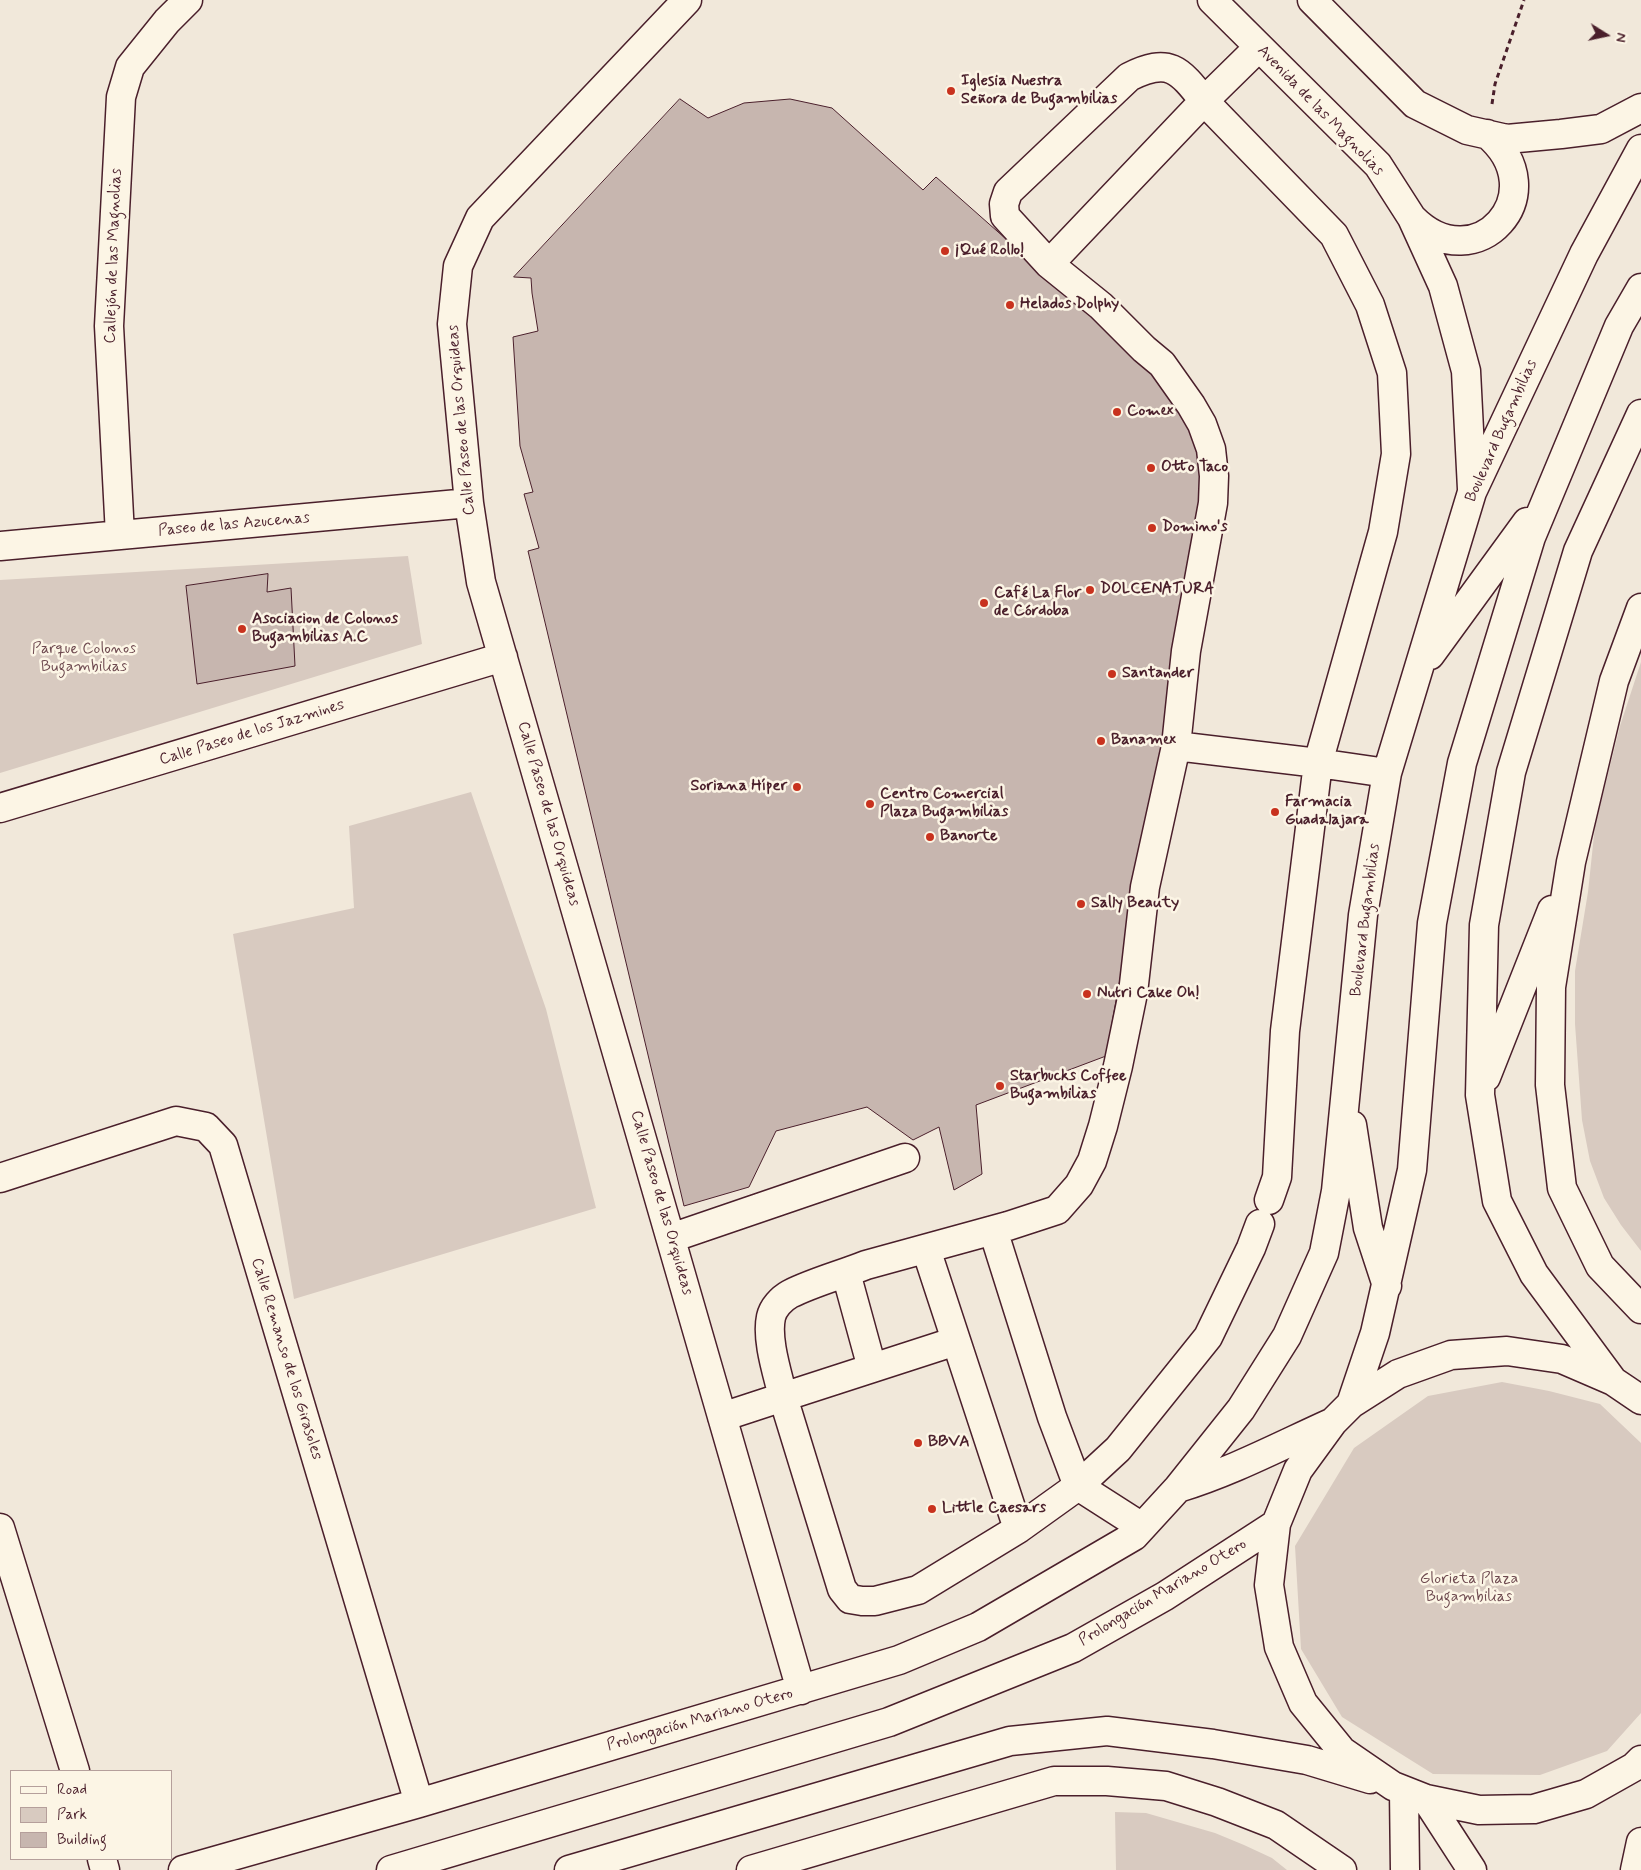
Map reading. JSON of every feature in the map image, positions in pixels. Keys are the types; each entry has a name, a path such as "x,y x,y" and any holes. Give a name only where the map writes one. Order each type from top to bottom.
{"street":[{"name":"Callejón de las Magnolias","path":"120,535 109,326 121,97 130,67 167,21 188,0"},
{"name":"Calle Paseo de las Orquideas","path":"687,0 480,218 458,266 452,324 469,503 481,582 802,1690"},
{"name":"Avenida de las Magnolias","path":"1212,0 1378,166 1412,218 1443,286 1466,371 1472,492"},
{"path":"1312,0 1415,104 1467,130 1507,138 1601,129 1641,108"},
{"path":"1049,264 1204,101 1259,47"},
{"path":"1156,67 1177,70 1204,101 1334,235 1370,305 1392,373 1396,454 1382,532 1318,763 1284,1031 1277,1177 1251,1248 1208,1337 1118,1449 1078,1486 1018,1530 918,1590 875,1601 850,1599 842,1589 838,1578 784,1397 770,1329 773,1311 789,1295 866,1265 993,1230 1057,1210 1079,1185 1092,1161 1103,1126 1133,993 1145,888 1176,746 1186,651 1213,503 1214,476 1211,450 1202,424 1191,404 1162,364 1144,349 1101,306 1049,264 1005,216 1004,204 1008,192 1129,77 1156,67"},
{"path":"1412,218 1424,230 1438,238 1456,242 1472,240 1488,232 1501,221 1510,207 1514,191 1514,174 1509,159 1499,145 1487,134"},
{"name":"Boulevard Bugambilias","path":"1178,1488 1241,1409 1287,1336 1324,1253 1336,1191 1363,916 1387,774 1472,492 1584,254 1641,149"},
{"path":"1472,1870 1408,1792 1342,1750 1303,1703 1279,1647 1269,1585 1276,1524 1298,1470 1342,1413 1376,1333 1412,1170 1432,923 1462,763 1530,537 1619,326 1641,288"},
{"path":"1613,1381 1534,1274 1497,1201 1480,1095 1484,925 1511,772 1578,551 1641,414"},
{"path":"1418,672 1550,490"},
{"name":"Paseo de las Azucenas","path":"0,546 469,503"},
{"path":"1641,608 1614,680 1570,862 1551,987 1550,1085 1562,1188 1600,1266 1641,1309"},
{"name":"Calle Paseo de los Jazmines","path":"0,808 503,657"},
{"path":"1176,746 1318,763 1387,774"},
{"path":"1480,1095 1570,862"},
{"path":"1346,1092 1368,1228 1387,1286"},
{"name":"Calle Remanso de los Girasoles","path":"0,1178 176,1121 206,1128 222,1145 419,1804"},
{"path":"671,1238 905,1158"},
{"path":"993,1230 1052,1418 1078,1486 1142,1526"},
{"path":"926,1249 1018,1530"},
{"path":"846,1273 872,1368"},
{"path":"722,1417 956,1342"},
{"path":"1178,1488 1235,1468 1342,1413 1398,1374 1451,1355 1507,1351 1562,1359 1613,1381 1641,1400"},
{"name":"Prolongación Mariano Otero","path":"183,1870 419,1804 899,1660 978,1627 1134,1536 1178,1488"},
{"name":"Prolongación Mariano Otero","path":"391,1870 889,1722 1073,1648 1165,1596 1276,1524"},
{"path":"0,1528 75,1770"},
{"path":"569,1870 1010,1741 1107,1731 1213,1744 1307,1760 1408,1792 1479,1810 1534,1809 1586,1794 1634,1767 1641,1760"},
{"path":"751,1870 1054,1781 1089,1781 1166,1786 1217,1802 1276,1825 1342,1870"},
{"path":"1405,1870 1408,1792"},
{"path":"1636,1870 1641,1842"}],"path":[{"path":"1487,134 1495,84 1524,0"}],"green space":[{"name":"Parque Colonos Bugambilias","path":"408,556 422,644 0,773 0,580"},
{"path":"1641,662 1641,1251 1621,1225 1604,1198 1590,1161 1582,1120 1575,1024 1575,971 1588,892 1595,826 1620,726"},
{"path":"471,792 546,1009 596,1208 294,1299 233,934 354,908 349,826"},
{"name":"Glorieta Plaza Bugambilias","path":"1502,1382 1549,1391 1600,1404 1641,1443 1641,1713 1607,1751 1540,1775 1433,1774 1342,1717 1301,1649 1295,1546 1354,1448 1428,1396"},
{"path":"1115,1812 1146,1813 1215,1833 1272,1858 1287,1870 1116,1870"}],"building":[{"name":"Centro Comercial Plaza Bugambilias","path":"680,99 708,118 744,103 790,99 832,108 923,190 936,177 1163,378 1199,450 1201,533 1106,1056 976,1105 982,1174 954,1190 939,1127 913,1140 867,1107 776,1131 749,1187 684,1206 528,551 539,548 524,494 533,492 520,446 513,337 538,331 531,278 514,277"},
{"name":"Asociacion de Colonos Bugambilias A.C","path":"268,574 267,592 291,588 295,666 197,684 186,586"}],"place":[{"name":"Iglesia Nuestra Señora de Bugambilias","path":"951,91"},
{"name":"¡Qué Rollo!","path":"945,251"},
{"name":"Helados Dolphy","path":"1010,305"},
{"name":"Comex","path":"1117,412"},
{"name":"Otto Taco","path":"1151,468"},
{"name":"Domino's","path":"1152,528"},
{"name":"DOLCENATURA","path":"1090,590"},
{"name":"Café La Flor de Córdoba","path":"984,603"},
{"name":"Asociacion de Colonos Bugambilias A.C","path":"242,629"},
{"name":"Santander","path":"1112,674"},
{"name":"Banamex","path":"1101,741"},
{"name":"Soriana Híper","path":"797,787"},
{"name":"Centro Comercial Plaza Bugambilias","path":"870,804"},
{"name":"Farmacia Guadalajara","path":"1275,812"},
{"name":"Banorte","path":"930,837"},
{"name":"Sally Beauty","path":"1081,904"},
{"name":"Nutri Cake Oh!","path":"1087,994"},
{"name":"Starbucks Coffee Bugambilias","path":"1000,1086"},
{"name":"BBVA","path":"918,1443"},
{"name":"Little Caesars","path":"932,1509"}]}
